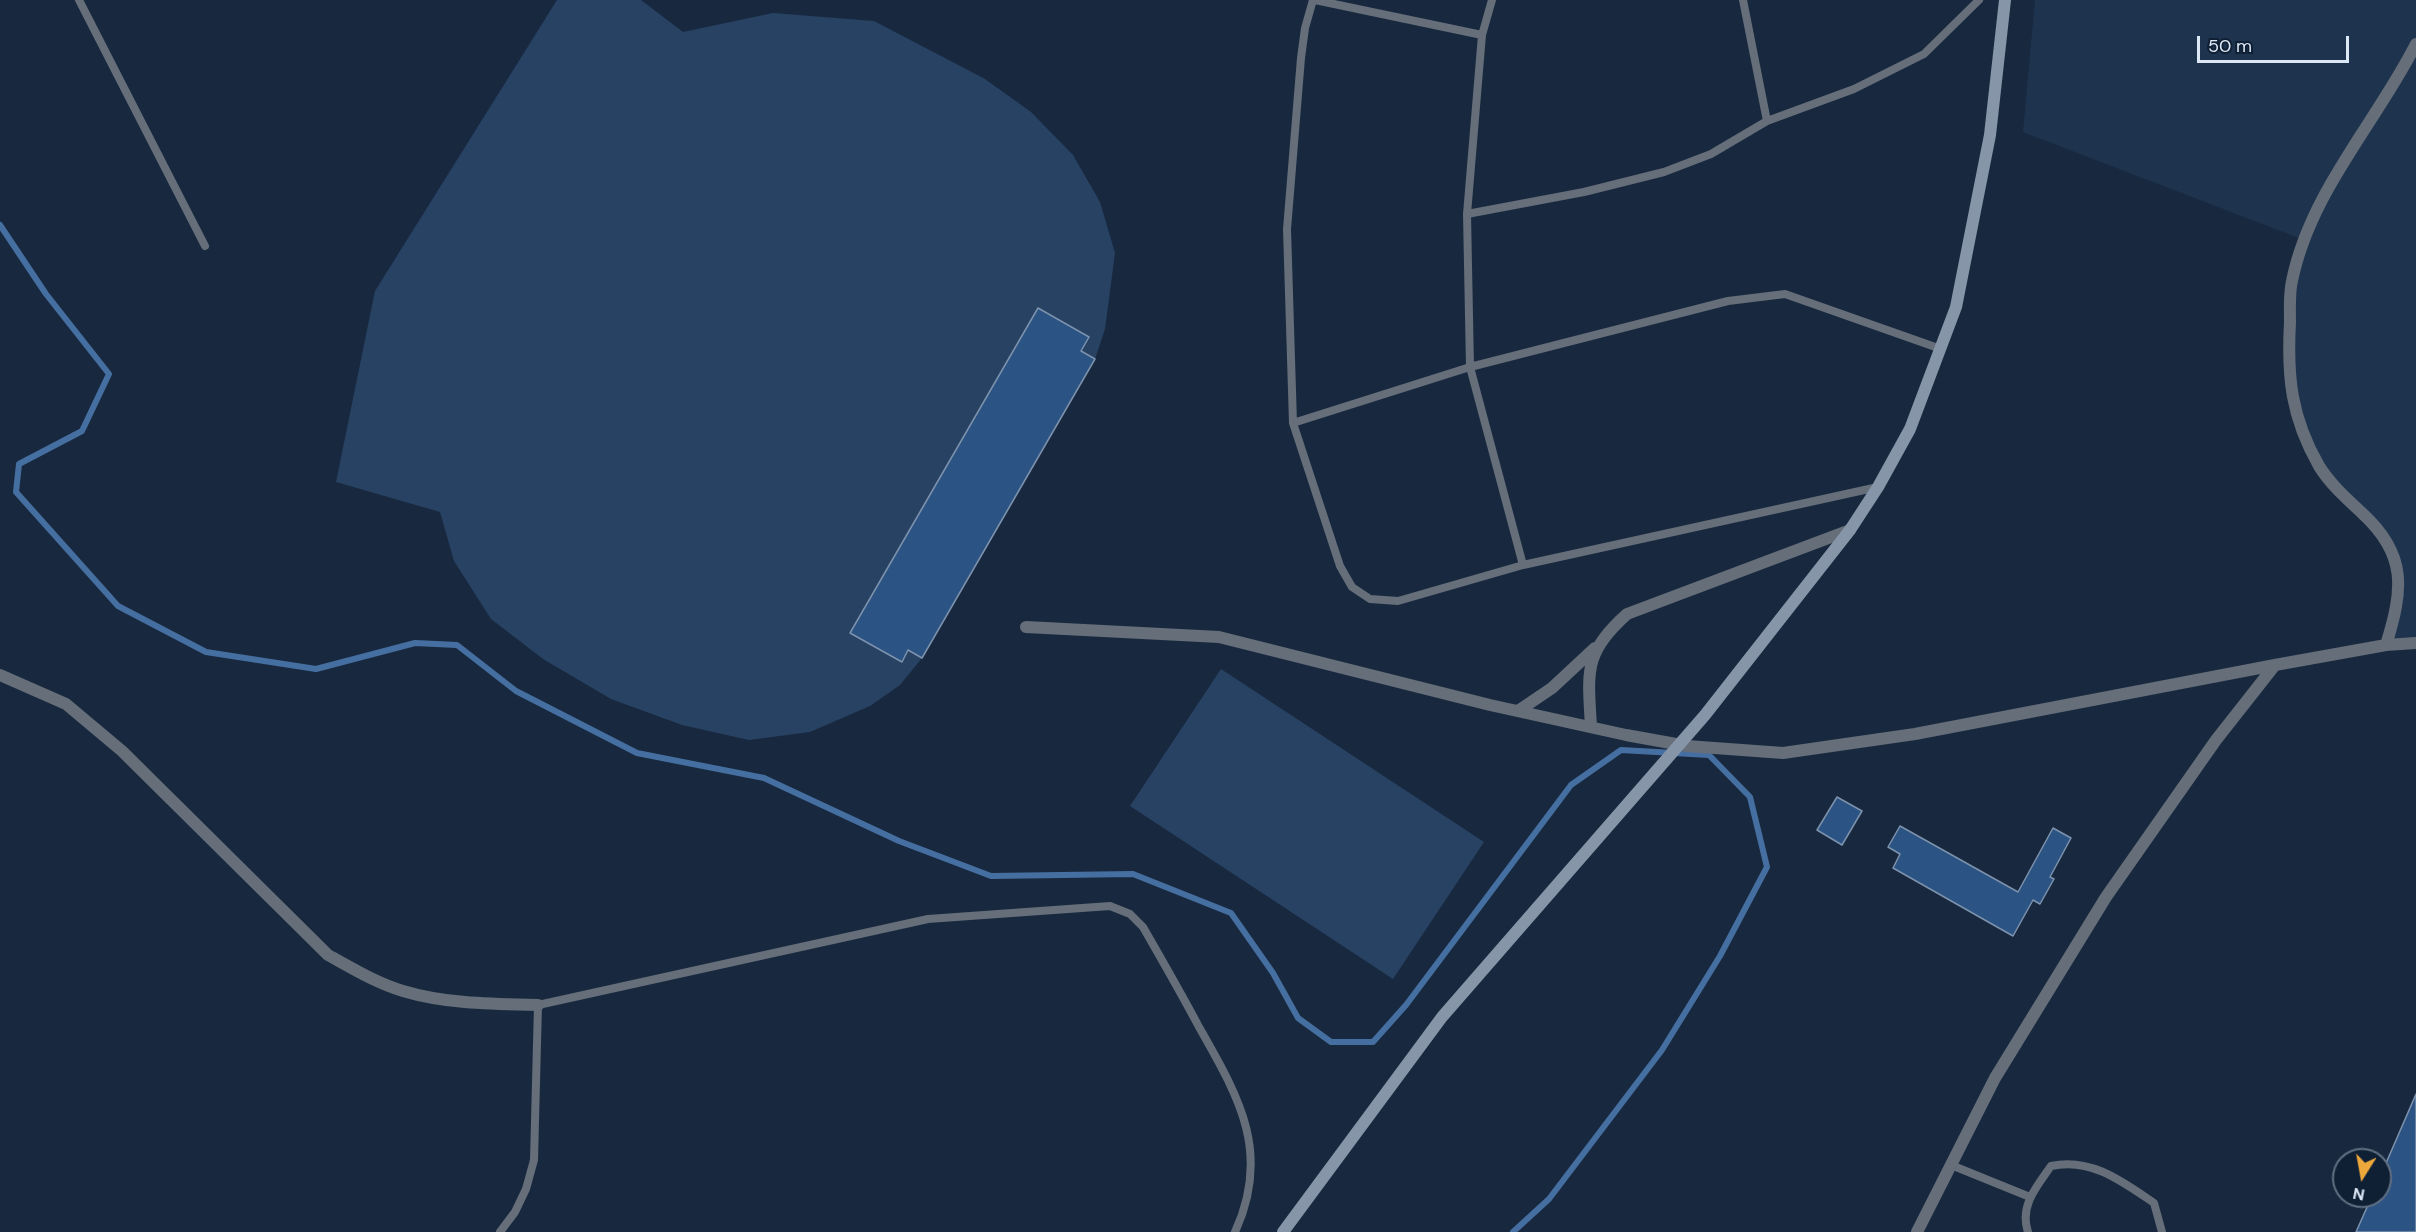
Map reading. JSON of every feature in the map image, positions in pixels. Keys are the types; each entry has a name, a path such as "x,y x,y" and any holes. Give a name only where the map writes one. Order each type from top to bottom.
{"street":[{"path":"1283,1232 1442,1017 1705,715 1850,530 1878,487 1910,429 1956,307 1990,135 2005,0"},
{"path":"2386,645 2399,591 2398,567 2391,548 2380,532 2343,496 2320,468 2299,426 2289,384 2291,293 2304,240 2334,177 2386,100 2416,44"},
{"path":"1518,711 1552,688 1596,647 1606,632 1627,614 1850,530"},
{"path":"1026,627 1219,637 1591,728 1687,746 1783,753 1915,734 2275,665 2386,645 2416,643"},
{"path":"1591,728 1589,691 1596,647"},
{"path":"1917,1232 1995,1078 2106,897 2216,740 2275,665"},
{"path":"0,675 66,704 122,751 328,955 369,978 403,992 480,1003 538,1005"}],"lane":[{"path":"80,0 205,246"},
{"path":"1482,35 1314,0 1301,58 1287,229 1293,423 1340,566 1352,587 1370,599 1398,601 1523,565 1878,487"},
{"path":"1492,0 1482,35 1467,214 1470,368 1523,565"},
{"path":"1743,0 1767,121"},
{"path":"1467,214 1584,192 1664,172 1711,154 1767,121 1854,89 1924,54 1979,0"},
{"path":"1293,423 1470,368 1728,301 1785,294 1941,349"},
{"path":"500,1232 515,1212 526,1189 534,1160 538,1005 928,919 1110,906 1130,914 1143,927 1227,1076 1242,1109 1251,1156 1248,1204 1235,1232"},
{"path":"2028,1232 2025,1221 2030,1197 2051,1166 2065,1163 2082,1164 2116,1177 2154,1203 2162,1232"},
{"path":"1951,1165 2030,1197"}],"shaded area":[{"path":"557,0 641,0 683,32 773,13 874,21 985,79 1031,112 1073,155 1100,202 1115,253 1105,329 1095,359 922,658 900,685 870,706 810,732 749,740 682,725 611,699 543,659 491,619 454,561 440,512 336,482 375,291"},
{"path":"2035,0 2416,0 2416,643 2386,645 2396,614 2391,548 2343,497 2299,426 2289,344 2304,240 2023,132"},
{"path":"1221,669 1484,842 1393,979 1130,806"}],"building":[{"path":"1038,308 1089,337 1081,351 1095,359 922,658 908,650 902,662 850,633"},
{"path":"1837,797 1862,811 1842,845 1817,830"},
{"path":"1900,826 2018,892 2053,828 2071,838 2050,877 2054,879 2040,904 2033,900 2013,936 1893,868 1900,854 1888,847"},
{"path":"2416,1094 2416,1232 2356,1232 2367,1208 2392,1208 2392,1149"}],"waterway":[{"path":"0,225 46,294 109,374 82,431 19,464 16,492 118,606 206,652 316,669 415,643 457,645 516,691 637,753 764,778 899,841 991,876 1133,874 1231,913 1273,973 1298,1018 1331,1042 1373,1042 1406,1005 1571,785 1621,750 1709,755 1750,797 1767,867 1720,956 1662,1050 1549,1199 1513,1232"}]}
